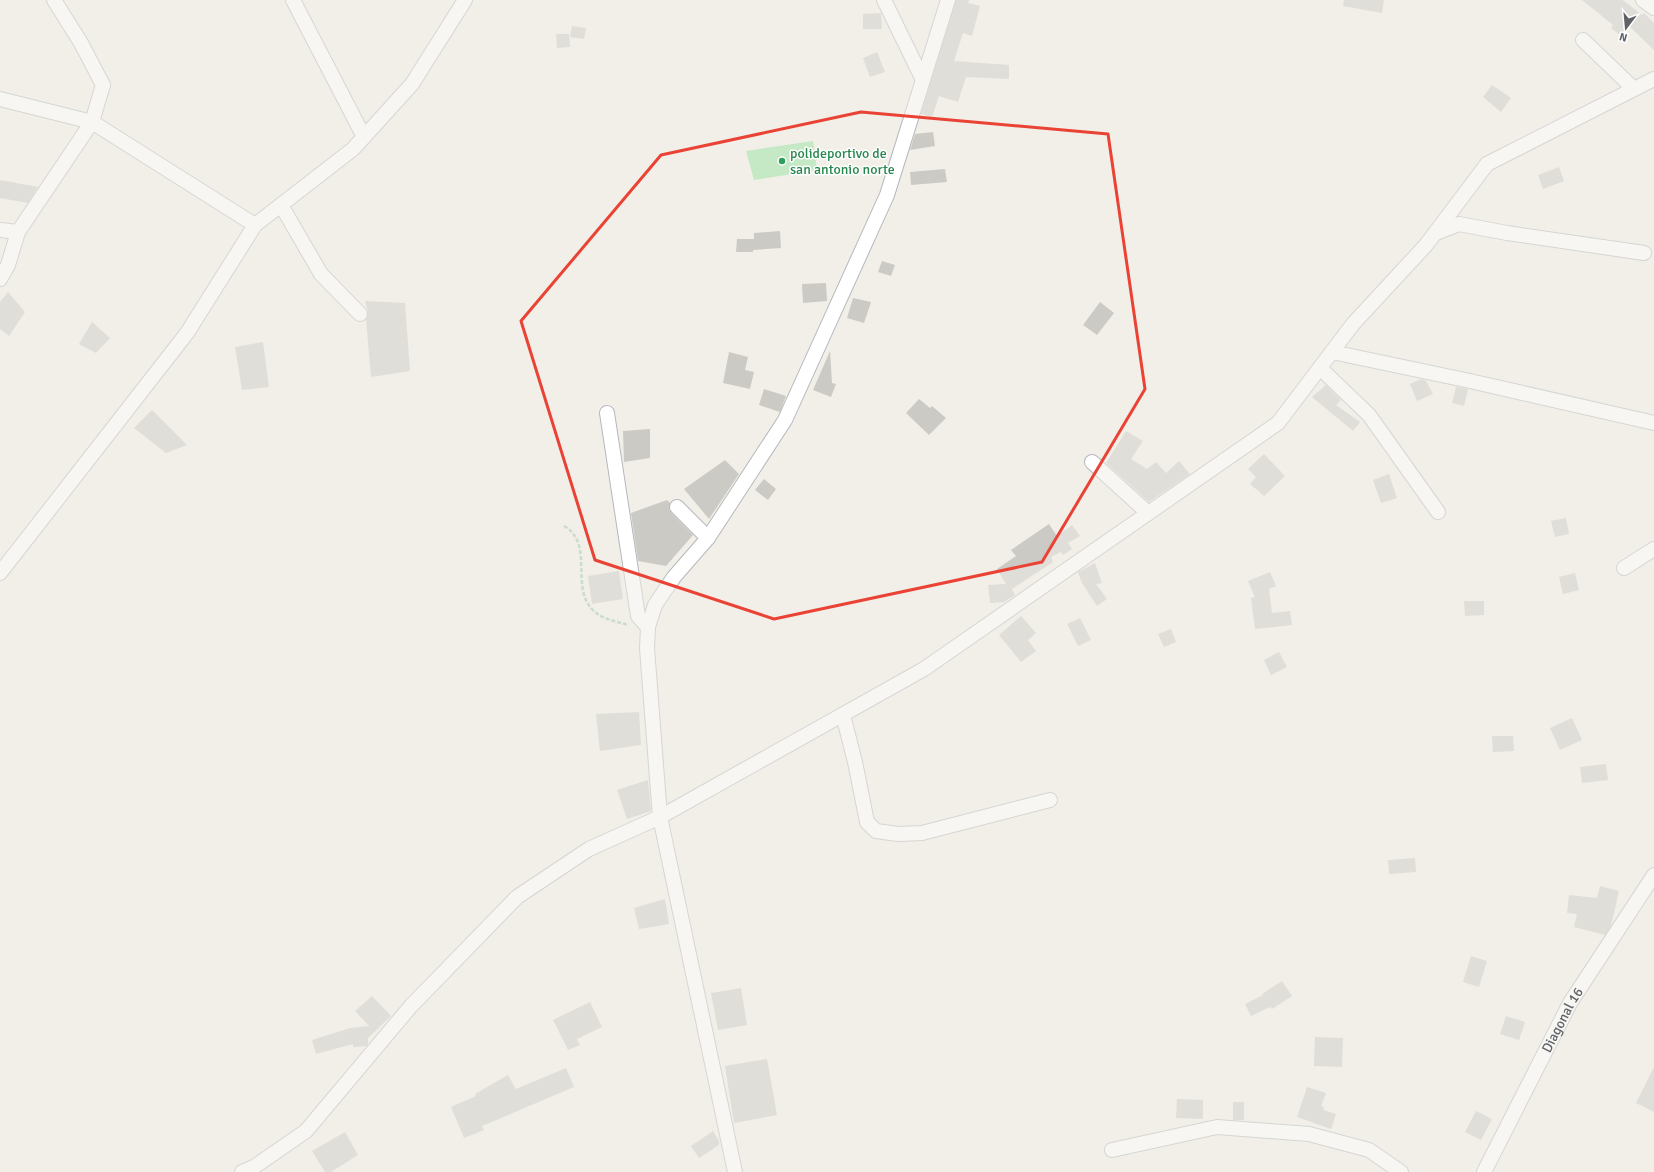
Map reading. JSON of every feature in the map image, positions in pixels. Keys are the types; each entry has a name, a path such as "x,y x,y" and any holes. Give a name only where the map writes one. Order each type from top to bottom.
{"street":[{"path":"0,280 4,265 18,232 92,122 103,85 81,43 54,0"},
{"path":"293,0 364,137"},
{"path":"0,573 187,333 255,225 353,149 412,84 464,0"},
{"path":"884,0 923,80"},
{"path":"735,1172 660,817 647,648 648,627 655,605 674,577 708,538 785,420 887,195 948,0"},
{"path":"1643,0 1654,8"},
{"path":"1583,40 1634,89"},
{"path":"242,1172 254,1167 306,1131 411,1006 517,897 589,849 660,817 924,669 1278,423 1353,324 1435,234 1487,164 1654,79"},
{"path":"0,99 92,122 255,225"},
{"path":"281,205 321,274 360,314"},
{"path":"1435,234 1459,224 1507,233 1644,253"},
{"path":"0,230 18,232"},
{"path":"1332,352 1470,380 1654,423"},
{"path":"1320,368 1369,415 1438,512"},
{"path":"607,413 638,616 648,627"},
{"path":"1092,462 1148,513"},
{"path":"677,507 708,538"},
{"path":"1624,568 1654,549"},
{"path":"843,715 855,762 867,822 876,831 898,834 922,833 1050,800"},
{"name":"Diagonal 16","path":"1484,1172 1570,1003 1654,875"},
{"path":"1112,1150 1216,1126 1309,1134 1369,1150 1401,1172"}],"path":[{"path":"564,526 569,529 577,540 582,560 583,591 591,608 604,618 639,628 648,627"}],"highlighted area":[{"path":"861,112 1108,134 1145,389 1042,562 774,619 595,560 521,321 661,155"}],"green space":[{"name":"polideportivo de san antonio norte","path":"813,141 817,170 754,180 746,151"}],"building":[{"path":"956,0 969,0 968,3 980,6 972,36 963,33 954,61 1009,65 1009,79 966,77 958,102 939,96 932,117 921,114"},
{"path":"1344,0 1384,0 1382,13 1343,6"},
{"path":"1582,0 1623,0 1642,15 1644,13 1654,23 1654,50 1629,26 1621,36 1611,28 1613,25"},
{"path":"881,13 882,29 863,29 863,14"},
{"path":"572,26 586,28 584,39 570,37"},
{"path":"556,34 569,34 570,47 557,48"},
{"path":"877,52 885,72 870,77 863,58"},
{"path":"1492,85 1511,98 1501,112 1483,97"},
{"path":"933,132 935,146 910,150 915,134"},
{"path":"1559,167 1564,181 1543,189 1538,175"},
{"path":"945,169 947,182 911,185 910,172"},
{"path":"0,180 38,187 28,203 0,198"},
{"path":"780,231 781,248 753,250 753,252 736,252 737,239 754,239 754,233"},
{"path":"882,261 895,265 891,276 878,272"},
{"path":"826,283 827,301 803,303 802,284"},
{"path":"8,292 25,312 9,336 0,329 0,302"},
{"path":"853,298 871,302 864,323 847,318"},
{"path":"365,301 405,303 410,371 371,377 366,319 368,312"},
{"path":"1100,302 1114,313 1097,335 1083,325"},
{"path":"92,322 110,338 96,353 79,344"},
{"path":"263,342 269,387 242,390 235,347"},
{"path":"830,351 832,383 836,384 831,397 813,390"},
{"path":"729,352 748,357 745,370 754,372 750,389 723,383"},
{"path":"1421,379 1426,381 1433,394 1417,401 1410,384"},
{"path":"1326,385 1341,400 1336,405 1360,422 1353,431 1312,397"},
{"path":"1456,387 1468,389 1464,406 1452,403"},
{"path":"764,389 786,396 780,412 759,405"},
{"path":"919,399 930,408 932,406 946,418 929,435 906,413"},
{"path":"152,410 187,445 166,453 134,428"},
{"path":"650,429 650,458 624,462 623,431"},
{"path":"1126,431 1143,441 1131,459 1147,469 1156,462 1166,473 1179,461 1190,474 1149,502 1106,463"},
{"path":"1264,454 1285,476 1264,496 1250,484 1256,477 1248,469"},
{"path":"725,460 739,474 709,519 684,489"},
{"path":"1389,474 1397,498 1381,503 1373,480"},
{"path":"764,479 776,489 768,500 755,490"},
{"path":"667,500 670,503 669,509 671,513 693,535 666,566 638,561 631,513"},
{"path":"1566,518 1569,534 1555,537 1551,521"},
{"path":"1049,524 1057,536 1072,525 1080,536 1068,543 1072,549 1063,555 1061,552 1051,557 1053,562 1012,589 1015,595 1004,602 990,603 988,585 1006,584 997,569 1016,556 1011,550"},
{"path":"1095,563 1102,583 1096,584 1107,599 1097,606 1082,583 1078,572"},
{"path":"619,571 623,599 592,604 588,576"},
{"path":"1270,572 1276,586 1269,589 1272,613 1290,611 1292,625 1255,629 1251,598 1255,597 1248,581"},
{"path":"1575,573 1579,590 1563,594 1559,577"},
{"path":"1464,601 1484,601 1484,615 1465,616"},
{"path":"1021,616 1036,633 1028,640 1036,651 1021,662 999,635"},
{"path":"1080,618 1091,640 1078,646 1067,624"},
{"path":"1171,629 1176,642 1164,647 1158,634"},
{"path":"1279,652 1287,667 1271,675 1264,660"},
{"path":"639,712 641,745 600,751 596,714"},
{"path":"1572,718 1582,740 1560,750 1550,728"},
{"path":"1492,736 1513,736 1514,751 1493,752"},
{"path":"1606,764 1608,780 1582,783 1580,767"},
{"path":"648,780 651,811 627,819 617,790"},
{"path":"1415,858 1416,872 1389,874 1388,860"},
{"path":"1600,886 1619,891 1611,926 1605,935 1574,927 1577,914 1567,913 1569,895 1597,898"},
{"path":"665,899 669,924 639,929 634,908"},
{"path":"1471,956 1487,961 1479,987 1463,982"},
{"path":"1282,981 1292,996 1272,1009 1270,1007 1251,1016 1245,1004 1263,995 1262,994"},
{"path":"741,988 747,1025 718,1030 711,993"},
{"path":"372,996 391,1016 368,1038 367,1046 353,1047 353,1044 316,1054 312,1040 350,1028 369,1026 355,1011"},
{"path":"590,1002 602,1027 577,1039 580,1045 568,1050 553,1020"},
{"path":"1506,1016 1525,1022 1519,1040 1500,1034"},
{"path":"1315,1037 1343,1038 1342,1067 1314,1066"},
{"path":"767,1059 777,1115 734,1123 725,1066"},
{"path":"1654,1067 1654,1112 1636,1103"},
{"path":"566,1068 574,1087 482,1126 484,1130 464,1138 451,1107 476,1096 475,1094 508,1075 516,1089"},
{"path":"1307,1087 1326,1093 1321,1106 1324,1107 1323,1110 1336,1114 1331,1129 1297,1117"},
{"path":"1177,1099 1203,1100 1203,1119 1176,1118"},
{"path":"1233,1102 1244,1102 1244,1120 1233,1120"},
{"path":"1476,1111 1492,1119 1481,1140 1465,1132"},
{"path":"713,1131 719,1141 719,1145 699,1158 691,1146"},
{"path":"345,1132 358,1155 331,1172 325,1172 312,1151"}],"place":[{"name":"polideportivo de san antonio norte","path":"782,161"}]}
